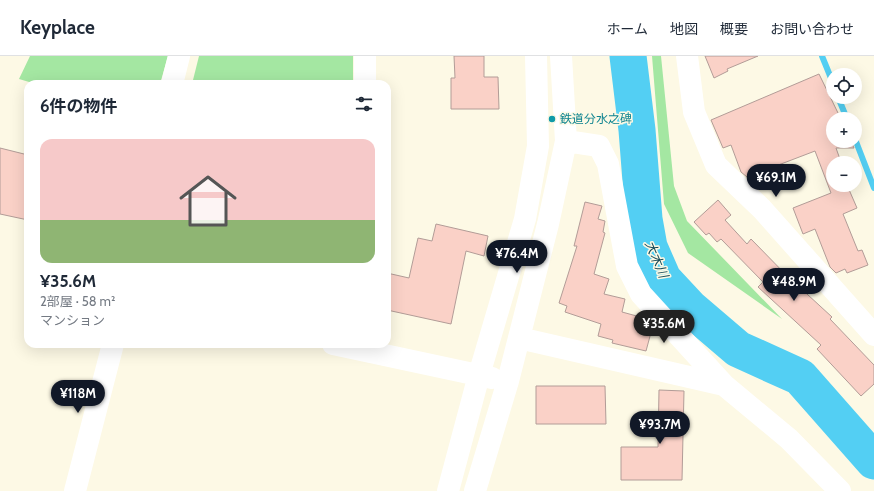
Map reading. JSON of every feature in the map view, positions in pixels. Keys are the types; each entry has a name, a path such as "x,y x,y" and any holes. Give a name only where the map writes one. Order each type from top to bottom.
{"street":[{"path":"173,80 179,56"},
{"path":"365,56 365,80"},
{"path":"448,491 479,375 525,219 537,153 536,56"},
{"path":"476,491 508,381 548,224 566,141 561,56"},
{"path":"687,56 694,112 716,165 762,209 874,335"},
{"path":"566,141 599,146 608,164 628,266 641,294 724,384 789,439 840,491"},
{"path":"519,338 724,384"},
{"path":"75,491 112,348"},
{"path":"352,348 508,381"}],"green space":[{"path":"30,56 168,56 161,80 24,80 19,79"},
{"path":"199,56 353,56 353,80 193,80"},
{"path":"652,56 661,56 674,186 687,221 782,319 688,253 664,204"}],"building":[{"path":"454,56 484,56 484,77 498,77 499,109 451,109 451,78 455,78"},
{"path":"705,56 758,56 727,69 728,71 714,78"},
{"path":"819,74 826,88 826,104 834,104 838,112 826,112 826,148 836,148 839,156 826,156 826,180 815,151 747,177 741,172 731,145 723,148 711,120"},
{"path":"0,148 24,154 24,219 0,214"},
{"path":"850,192 857,208 843,214 858,251 862,250 868,265 847,273 845,269 836,273 830,267 815,229 803,234 793,208 831,193"},
{"path":"718,200 731,215 725,220 747,244 751,239 794,283 832,317 830,319 874,365 874,384 861,396 817,349 821,345 758,287 763,282 721,239 717,242 709,233 706,235 694,222"},
{"path":"585,202 602,206 598,219 605,221 603,232 605,233 594,274 609,279 604,294 625,299 622,312 644,318 644,320 649,321 653,325 646,351 612,343 613,340 598,336 601,324 565,312 567,306 559,303 577,246 574,246"},
{"path":"436,224 488,236 484,256 466,251 451,324 391,311 391,274 409,278 418,238 432,241"},
{"path":"536,386 605,386 606,424 536,424"},
{"path":"659,390 684,391 682,480 621,480 621,447 658,447"}],"waterway":[{"name":"大木川","path":"628,56 637,130 644,219 649,247 663,279 690,308 738,349 800,377 874,461"},
{"path":"822,56 827,68"},
{"path":"841,104 844,112"},
{"path":"858,148 874,188"}],"place":[{"name":"鉄道分水之碑","path":"552,119"}]}
